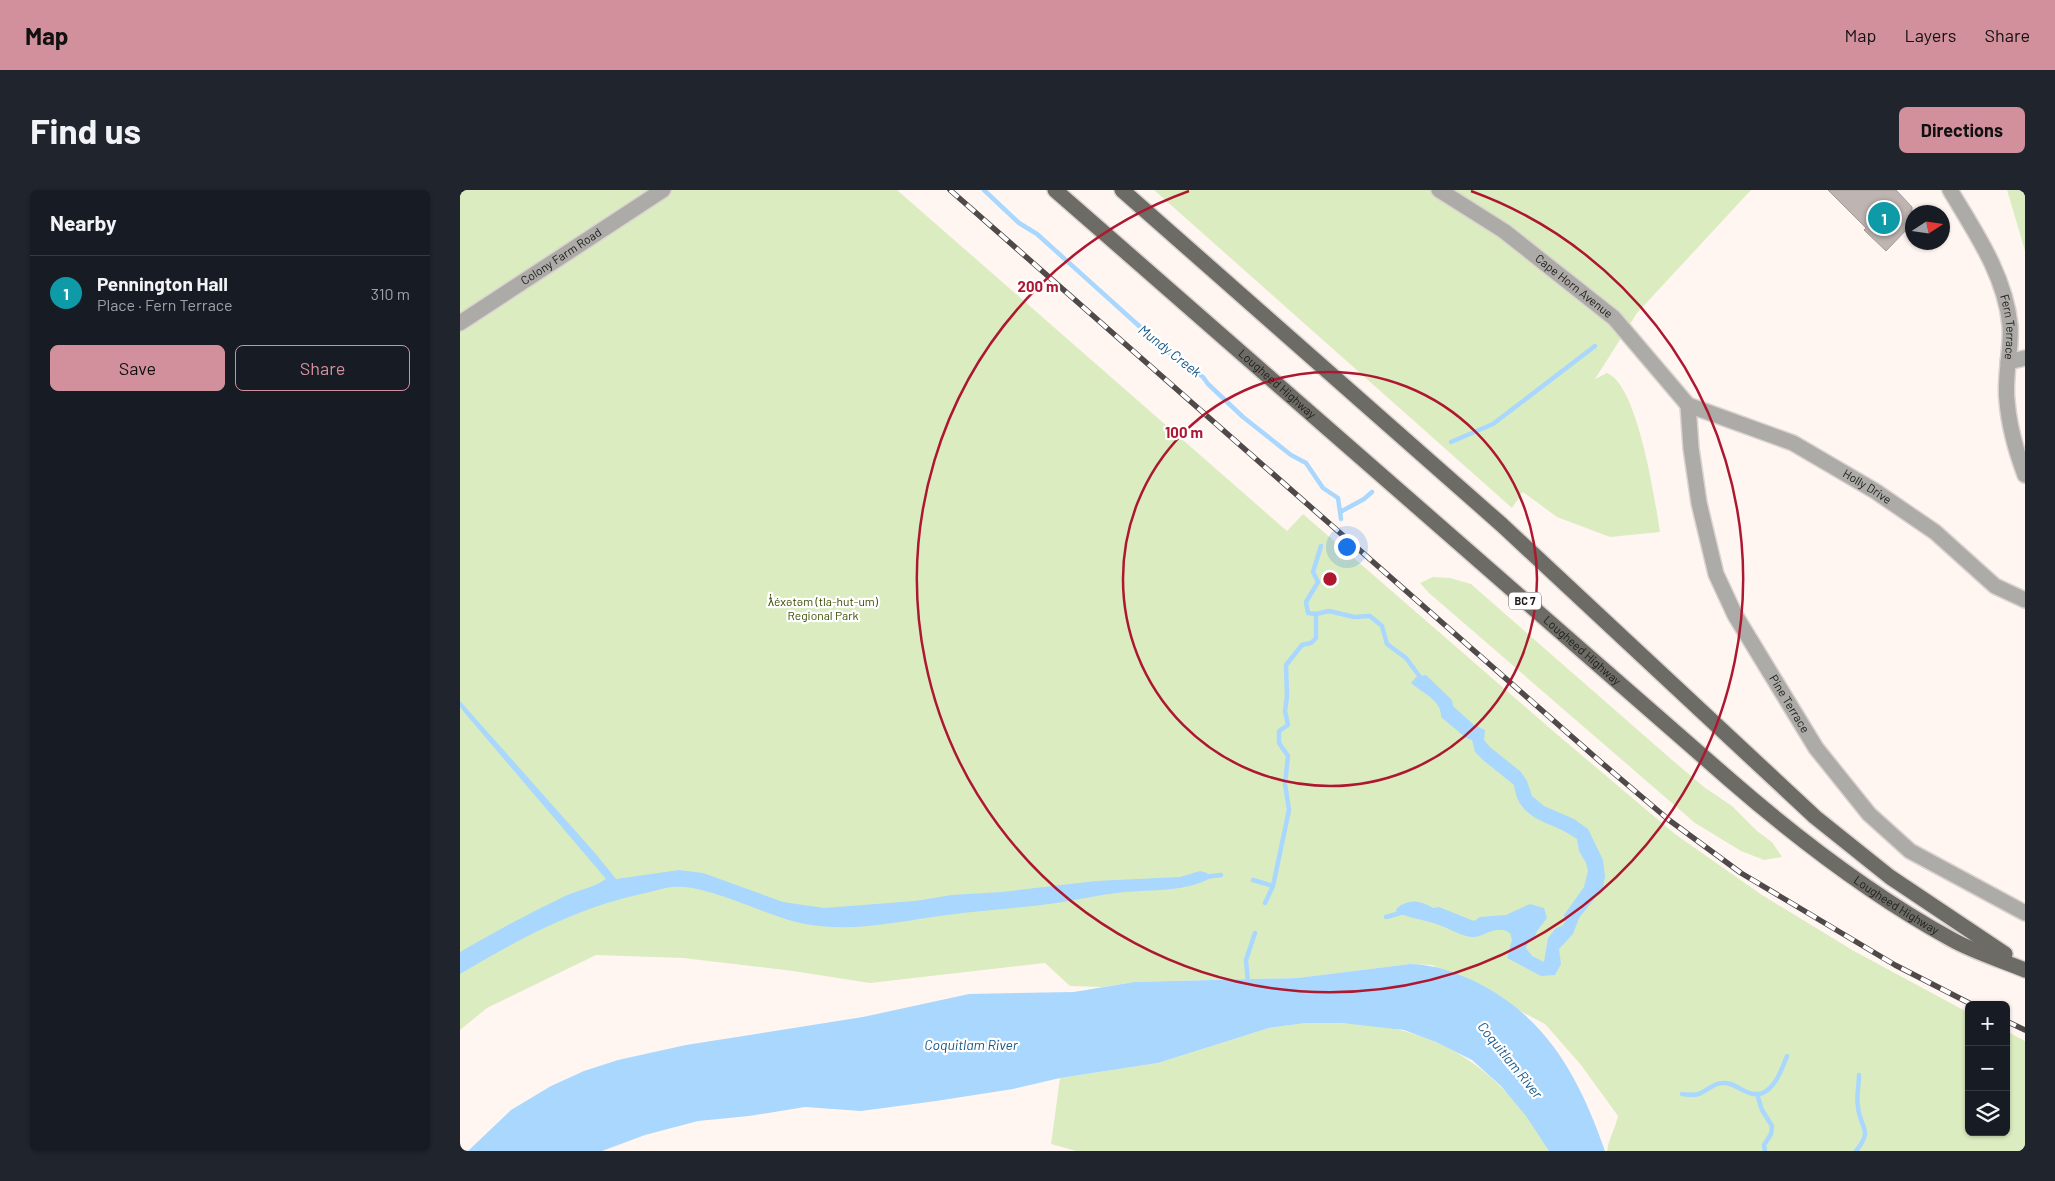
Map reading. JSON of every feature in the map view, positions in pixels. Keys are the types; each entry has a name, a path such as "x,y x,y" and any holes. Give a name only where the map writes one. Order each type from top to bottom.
{"main road":[{"name":"Lougheed Highway","path":"1056,190 1708,761 1802,841 1857,881 1953,940 2025,968"},
{"path":"1112,190 1171,233"},
{"name":"Lougheed Highway","path":"1122,190 1502,525 1836,836 1901,885 2025,968"}],"street":[{"name":"Colony Farm Road","path":"460,323 663,190"},
{"name":"Cape Horn Avenue","path":"1439,190 1504,231 1614,318 1688,405"},
{"name":"Fern Terrace","path":"1950,190 1992,261 2002,291 2010,326 2007,400 2015,450 2025,475"},
{"path":"2008,362 2025,358"},
{"name":"Holly Drive","path":"1688,405 1793,443 1875,491 1935,532 1995,586 2025,600"},
{"name":"Pine Terrace","path":"1688,405 1691,448 1699,503 1716,574 1735,615 1816,748 1868,814 1910,850 2025,913"}],"green space":[{"name":"ƛ̓éxətəm (tla-hut-um) Regional Park","path":"460,190 897,190 1287,531 1303,514 1675,834 1762,895 1854,951 1965,1011 1965,1136 2010,1136 2010,1033 2025,1041 2025,1151 1607,1151 1618,1116 1581,1065 1545,1024 1432,965 1410,964 1297,978 1134,982 1103,987 1070,986 1045,963 870,983 793,971 683,958 596,955 487,1008 460,1030"},
{"path":"1154,190 1751,190 1637,313 1595,379 1607,373 1618,382 1628,398 1643,445 1660,532 1610,537 1557,517 1523,492 1512,508"},
{"path":"2007,190 2025,190 2025,251"},
{"path":"1433,577 1450,578 1471,584 1671,759 1704,787 1732,806 1757,831 1772,842 1782,857 1764,860 1741,851 1695,823 1429,593 1420,583"},
{"path":"1305,1023 1355,1024 1392,1028 1428,1039 1450,1049 1470,1061 1506,1092 1522,1110 1549,1151 1076,1151 1051,1144 1060,1078 1158,1063 1269,1028"}],"water":[{"path":"1426,675 1452,700 1453,706 1474,725 1485,730 1484,740 1521,772 1527,781 1532,796 1544,806 1574,819 1588,829 1603,860 1605,876 1603,888 1579,918 1573,934 1559,949 1561,964 1555,975 1541,976 1507,958 1512,940 1510,933 1504,930 1494,930 1471,937 1396,911 1397,908 1406,903 1419,902 1433,908 1439,907 1474,921 1480,917 1506,915 1530,904 1544,908 1547,918 1526,948 1532,956 1544,962 1548,938 1556,928 1562,926 1565,922 1564,915 1584,887 1588,871 1579,851 1577,839 1538,819 1522,807 1514,785 1475,752 1472,740 1466,738 1441,717 1438,706 1431,697 1411,683 1416,677"},
{"path":"460,701 616,879 679,870 703,873 783,902 824,908 915,901 952,895 1002,892 1096,881 1180,877 1200,871 1207,873 1209,879 1175,889 1117,893 1048,904 947,915 879,925 845,927 828,927 794,922 705,891 672,887 617,900 570,916 525,937 460,974 460,952 550,903 596,885 606,879 469,718 460,707"},
{"name":"Coquitlam River","path":"1410,964 1436,967 1467,978 1501,996 1523,1013 1558,1053 1572,1075 1605,1151 1549,1151 1526,1116 1501,1086 1472,1060 1436,1042 1404,1030 1342,1023 1306,1023 1269,1028 1158,1063 1060,1078 1013,1089 936,1101 861,1111 805,1107 749,1116 698,1121 645,1135 602,1151 468,1151 511,1110 551,1086 584,1071 618,1060 686,1045 863,1017 969,994 1074,992 1134,982 1297,978"}],"building":[{"path":"1828,190 1896,190 1910,205 1905,205 1905,231 1886,251 1864,230 1866,228"}],"waterway":[{"name":"Mundy Creek","path":"984,190 1019,223 1037,234 1168,352 1203,377 1243,417 1291,455 1306,463 1323,488 1338,498 1341,519"},
{"path":"1451,442 1493,424 1595,346"},
{"path":"1342,511 1364,499 1372,492"},
{"path":"1265,903 1273,886 1289,810 1285,784 1288,756 1279,743 1279,731 1288,725 1285,711 1287,696 1286,665 1302,645 1311,643 1316,638 1316,614 1308,613 1306,602 1318,582 1313,572 1321,546"},
{"path":"1316,614 1329,611 1354,617 1370,616 1382,626 1387,644 1406,658 1423,681"},
{"path":"1204,877 1221,875"},
{"path":"1253,880 1273,886"},
{"path":"1386,917 1404,912"},
{"path":"1248,983 1246,960 1255,933"},
{"path":"1682,1094 1696,1095 1719,1083 1731,1084 1755,1094 1762,1093 1768,1090 1778,1077 1787,1056"},
{"path":"1856,1151 1865,1133 1857,1103 1859,1075"},
{"path":"1757,1094 1762,1110 1772,1126 1771,1134 1764,1145 1765,1151"}],"railway":[{"path":"950,190 1669,820 1741,873 1895,965 1965,1001"},
{"path":"2010,1023 2025,1030"}],"place":[{"name":"Pennington Hall","path":"1884,218"}]}
